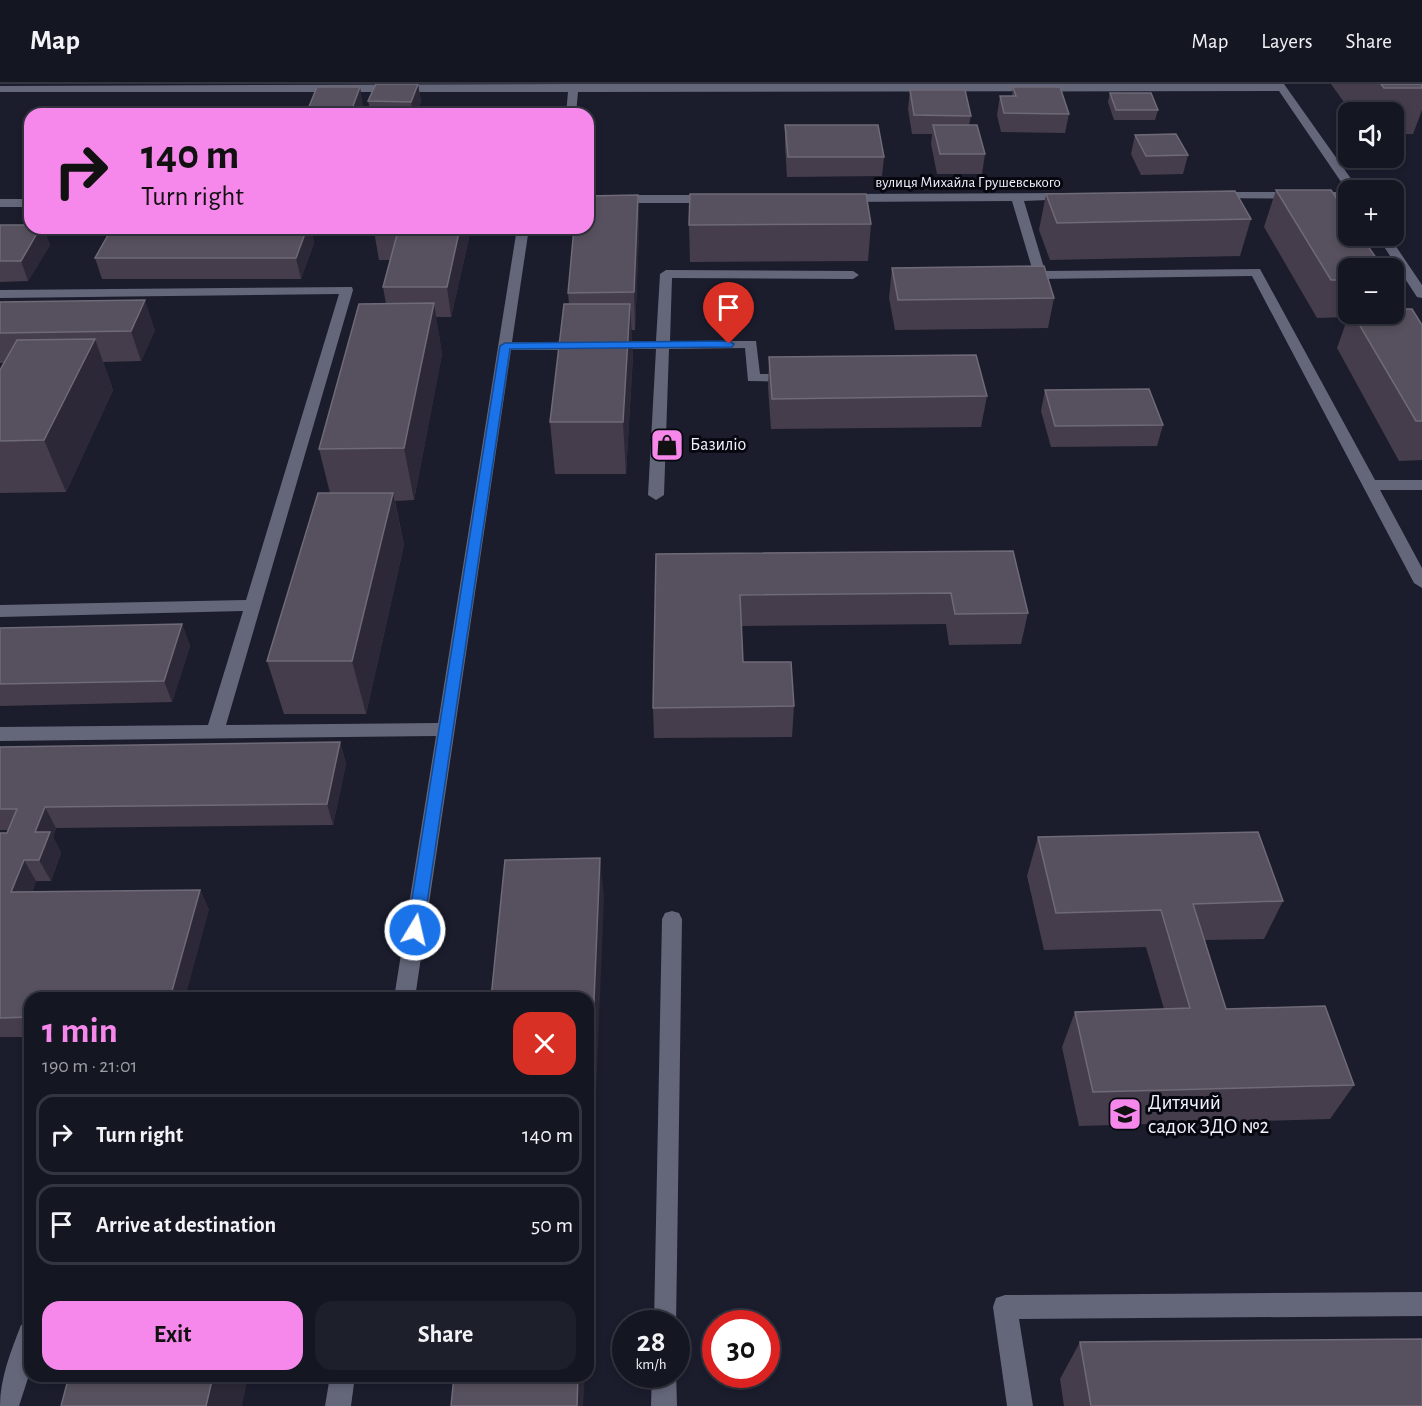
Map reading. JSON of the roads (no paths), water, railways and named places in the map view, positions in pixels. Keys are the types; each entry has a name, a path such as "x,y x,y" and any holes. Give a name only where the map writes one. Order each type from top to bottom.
{"street":[{"path":"572,108 574,85"},
{"path":"0,89 574,85 1280,86 1346,180"},
{"path":"1203,196 1338,195"},
{"path":"1017,197 1040,275 1256,272 1422,583"},
{"name":"вулиця Михайла Грушевського","path":"827,198 1076,197"},
{"path":"594,200 732,199"},
{"path":"0,204 24,203"},
{"path":"405,992 522,234"},
{"path":"1390,246 1422,294"},
{"path":"657,495 666,274 853,275"},
{"path":"0,294 347,290 215,731"},
{"path":"505,346 751,344 753,378 812,377"},
{"path":"1370,485 1422,485"},
{"path":"0,611 252,605"},
{"path":"0,734 447,729"},
{"path":"666,1310 672,919"},
{"path":"1020,1406 1005,1307 1422,1304"},
{"path":"6,1406 24,1352"},
{"path":"338,1406 342,1382"},
{"path":"664,1406 665,1388"}],"place":[{"name":"Базиліо","path":"667,445"},
{"name":"Дитячий садок ЗДО №2","path":"1125,1114"}]}
